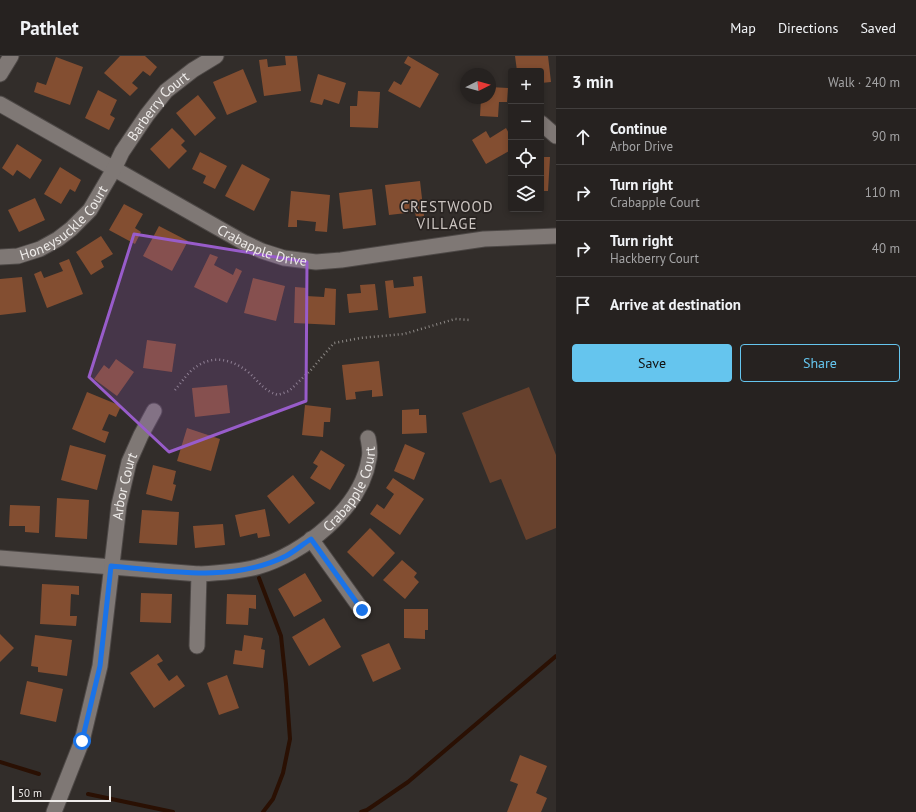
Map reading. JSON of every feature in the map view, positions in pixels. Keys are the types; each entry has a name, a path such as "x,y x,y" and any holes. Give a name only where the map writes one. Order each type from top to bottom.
{"street":[{"path":"0,74 11,56"},
{"name":"Barberry Court","path":"114,169 122,152 147,115 166,91 193,70 216,56"},
{"name":"Crabapple Drive","path":"0,104 243,242 262,251 284,258 316,262 341,260 484,239 556,236"},
{"path":"544,126 556,136"},
{"name":"Honeysuckle Court","path":"0,257 18,256 40,249 58,239 71,229 90,210 114,169"},
{"name":"Arbor Court","path":"54,812 82,741 100,666 119,505 129,462 154,411"},
{"name":"Crabapple Court","path":"111,566 199,574 223,573 256,567 286,556 332,522 350,502 363,481 370,458 368,438"},
{"path":"311,539 362,610"},
{"path":"0,558 111,566"},
{"path":"198,646 199,574"}],"path":[{"path":"175,390 195,367 213,359 227,360 246,371 268,392 278,395 289,391 310,371 334,343 360,338 404,334 456,319 470,320"}],"highlighted area":[{"path":"134,234 307,262 306,401 169,452 89,377"}],"shaded area":[{"path":"529,387 556,455 556,528 526,540 501,479 490,483 462,413"}],"building":[{"path":"120,56 145,56 157,67 150,76 143,71 132,83 138,88 130,96 104,73"},
{"path":"285,56 297,56 301,91 264,96 259,60 267,59 268,67 286,65"},
{"path":"408,56 439,74 420,108 388,91 394,81 401,85 411,67 404,63"},
{"path":"515,56 548,56 551,82 544,83 544,68 517,68"},
{"path":"56,57 83,67 70,105 34,92 37,82 46,85"},
{"path":"243,69 257,102 227,115 213,82"},
{"path":"318,74 346,83 339,104 324,99 322,105 310,102"},
{"path":"496,87 508,88 507,102 499,102 498,117 480,116 481,104 496,104"},
{"path":"98,90 117,100 110,115 115,118 109,130 85,118"},
{"path":"358,91 380,92 378,128 350,127 350,106 357,106"},
{"path":"198,95 216,118 195,136 176,113"},
{"path":"172,128 185,141 181,145 187,151 169,169 150,149"},
{"path":"506,128 508,132 508,152 486,164 472,140 486,131 490,138"},
{"path":"17,144 42,160 30,179 17,170 13,176 2,168"},
{"path":"200,152 227,166 215,189 203,183 206,176 192,169"},
{"path":"544,157 550,157 548,191 544,191"},
{"path":"242,164 270,179 254,211 225,196"},
{"path":"60,167 81,180 75,192 70,189 61,204 44,194"},
{"path":"420,181 424,216 416,217 415,212 389,215 385,185"},
{"path":"372,189 376,225 343,229 339,193"},
{"path":"291,191 330,195 327,232 315,231 316,222 297,220 297,227 288,227"},
{"path":"35,198 45,220 19,232 8,210"},
{"path":"124,204 143,214 135,228 141,232 135,244 109,230"},
{"path":"159,226 188,241 172,271 143,256"},
{"path":"101,236 113,254 101,261 104,267 91,275 76,252"},
{"path":"210,254 218,257 214,265 233,275 236,268 242,271 227,303 194,287"},
{"path":"69,259 83,294 47,308 34,274 41,271 44,278 63,271 59,263"},
{"path":"422,276 426,313 389,318 385,281 393,280 394,288 414,286 413,277"},
{"path":"22,277 26,312 0,315 0,279"},
{"path":"253,278 285,286 276,321 244,313"},
{"path":"375,284 378,310 349,313 347,294 361,293 360,285"},
{"path":"295,287 307,288 306,296 324,297 325,288 336,289 335,325 294,323"},
{"path":"147,340 176,344 172,372 143,368"},
{"path":"116,359 134,372 117,396 94,379 104,365 109,369"},
{"path":"379,361 383,396 372,397 372,390 355,392 356,399 346,400 342,365"},
{"path":"227,385 230,413 195,417 192,388"},
{"path":"87,392 121,406 116,417 109,414 102,430 109,432 105,443 72,429"},
{"path":"305,405 331,408 330,422 324,422 323,437 302,435"},
{"path":"419,409 419,415 426,415 427,433 402,434 402,410"},
{"path":"187,428 220,439 211,471 177,461"},
{"path":"405,444 425,453 414,480 394,471"},
{"path":"70,445 106,455 97,490 61,480"},
{"path":"321,450 345,465 330,490 310,478 318,466 313,463"},
{"path":"153,465 176,471 173,484 176,485 172,501 146,494"},
{"path":"293,475 315,503 289,524 267,496"},
{"path":"393,478 424,499 400,535 370,514 377,504 384,509 394,494 386,488"},
{"path":"57,498 89,500 87,539 55,537"},
{"path":"10,505 40,506 39,533 25,532 25,526 9,526"},
{"path":"265,509 270,536 258,538 257,533 240,537 235,515"},
{"path":"142,510 179,512 177,545 139,543"},
{"path":"223,524 225,545 195,548 193,526"},
{"path":"370,528 395,553 373,577 347,552"},
{"path":"402,560 417,573 414,577 419,582 405,599 383,580"},
{"path":"305,573 322,601 294,617 278,589"},
{"path":"42,584 79,586 79,595 71,594 70,616 77,616 76,626 40,624"},
{"path":"141,593 172,594 171,623 140,622"},
{"path":"227,594 256,595 256,609 249,608 248,625 226,624"},
{"path":"404,609 428,609 428,630 425,630 425,639 404,638"},
{"path":"324,618 341,647 309,666 292,637"},
{"path":"0,634 14,648 0,662"},
{"path":"35,635 72,640 67,676 38,672 38,667 31,666"},
{"path":"244,635 263,638 261,649 265,650 263,668 233,664 235,650 242,651"},
{"path":"389,643 401,669 373,682 361,655"},
{"path":"158,654 163,661 157,664 169,681 177,675 185,686 154,708 130,673"},
{"path":"227,675 239,708 219,715 207,683"},
{"path":"27,681 63,689 56,722 20,714"},
{"path":"520,755 547,766 536,793 547,798 541,812 507,812 518,784 510,781"}],"waterway":[{"path":"259,578 281,636 290,739 283,773 273,799 263,812"},
{"path":"361,812 367,810 408,782 556,656"},
{"path":"0,762 39,774"},
{"path":"88,794 173,812"}],"district":[{"name":"CRESTWOOD VILLAGE","path":"447,216"}],"route":[{"path":"82,741 100,666 111,566 199,574 223,573 256,567 286,556 311,539 362,610"}]}
